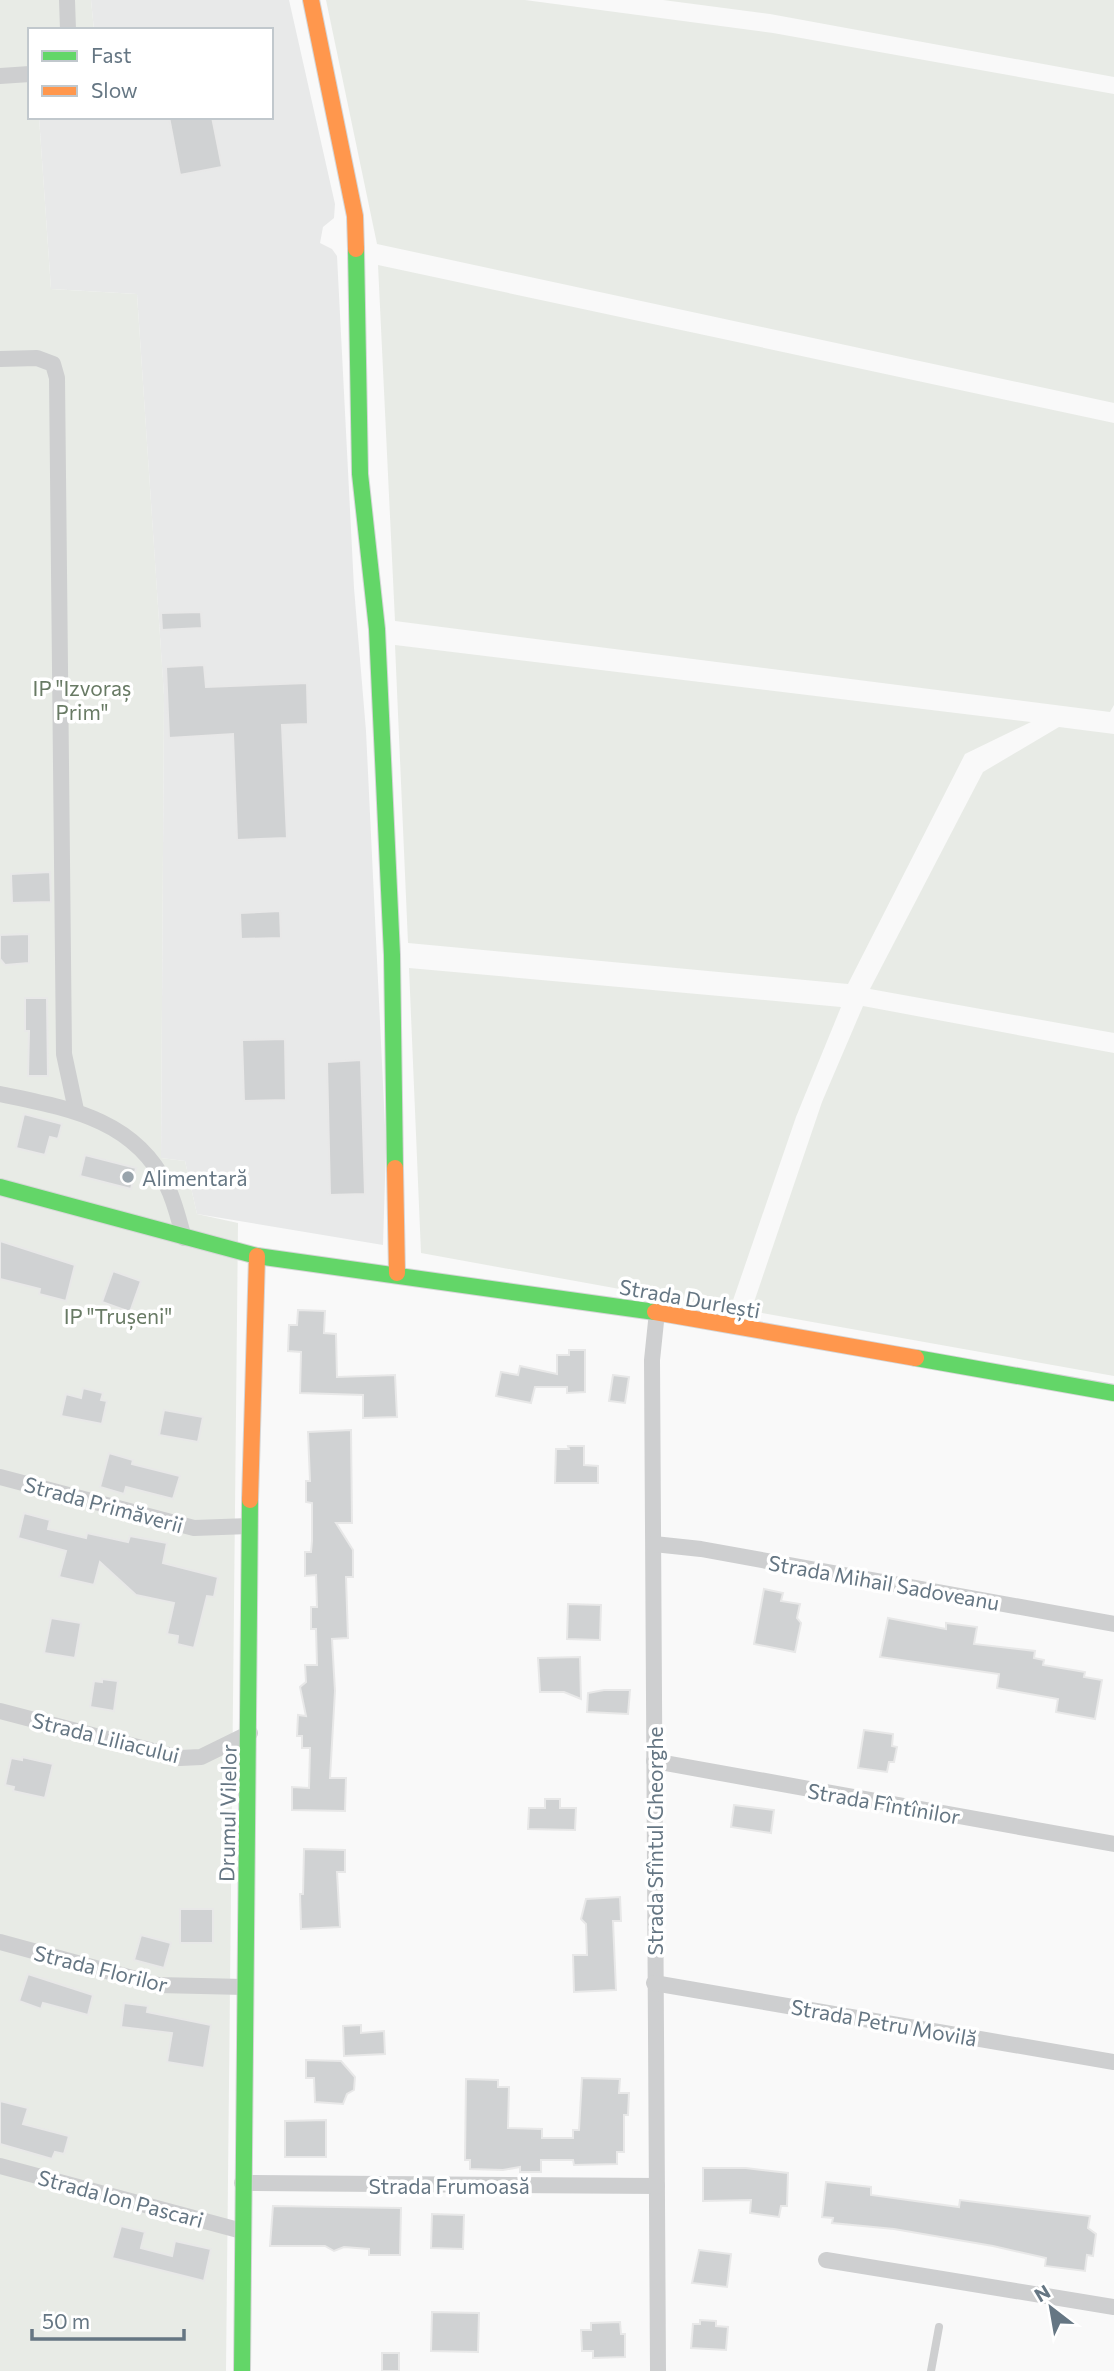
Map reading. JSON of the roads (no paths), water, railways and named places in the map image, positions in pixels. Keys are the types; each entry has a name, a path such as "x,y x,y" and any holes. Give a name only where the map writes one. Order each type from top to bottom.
{"street":[{"path":"67,0 68,28"},
{"path":"311,0 355,216 359,462 377,629 392,955 397,1273"},
{"path":"0,76 28,74"},
{"path":"0,359 37,358 53,364 57,378 64,1054 76,1110"},
{"path":"0,1094 76,1110 127,1135 150,1159 167,1187 184,1238"},
{"name":"Strada Durlești","path":"0,1187 257,1256 397,1273 657,1312 1114,1393"},
{"name":"Drumul Vilelor","path":"242,2371 250,1526 257,1256"},
{"name":"Strada Sfîntul Gheorghe","path":"657,1312 652,1360 658,2371"},
{"name":"Strada Primăverii","path":"0,1477 194,1528 250,1526"},
{"name":"Strada Mihail Sadoveanu","path":"654,1544 701,1549 1114,1624"},
{"name":"Strada Liliacului","path":"0,1711 180,1758 201,1757 250,1733"},
{"name":"Strada Fîntînilor","path":"654,1761 1114,1844"},
{"name":"Strada Florilor","path":"0,1942 158,1985 244,1987"},
{"name":"Strada Petru Movilă","path":"654,1983 1114,2062"},
{"name":"Strada Ion Pascari","path":"0,2166 242,2231"},
{"name":"Strada Frumoasă","path":"242,2183 657,2186"},
{"path":"826,2260 1114,2307"}],"lane":[{"path":"931,2371 939,2327"}],"place":[{"name":"Alimentară","path":"128,1177"}],"park label":[{"name":"IP \"Izvoraș Prim\"","path":"82,699"},
{"name":"IP \"Trușeni\"","path":"118,1315"}]}
